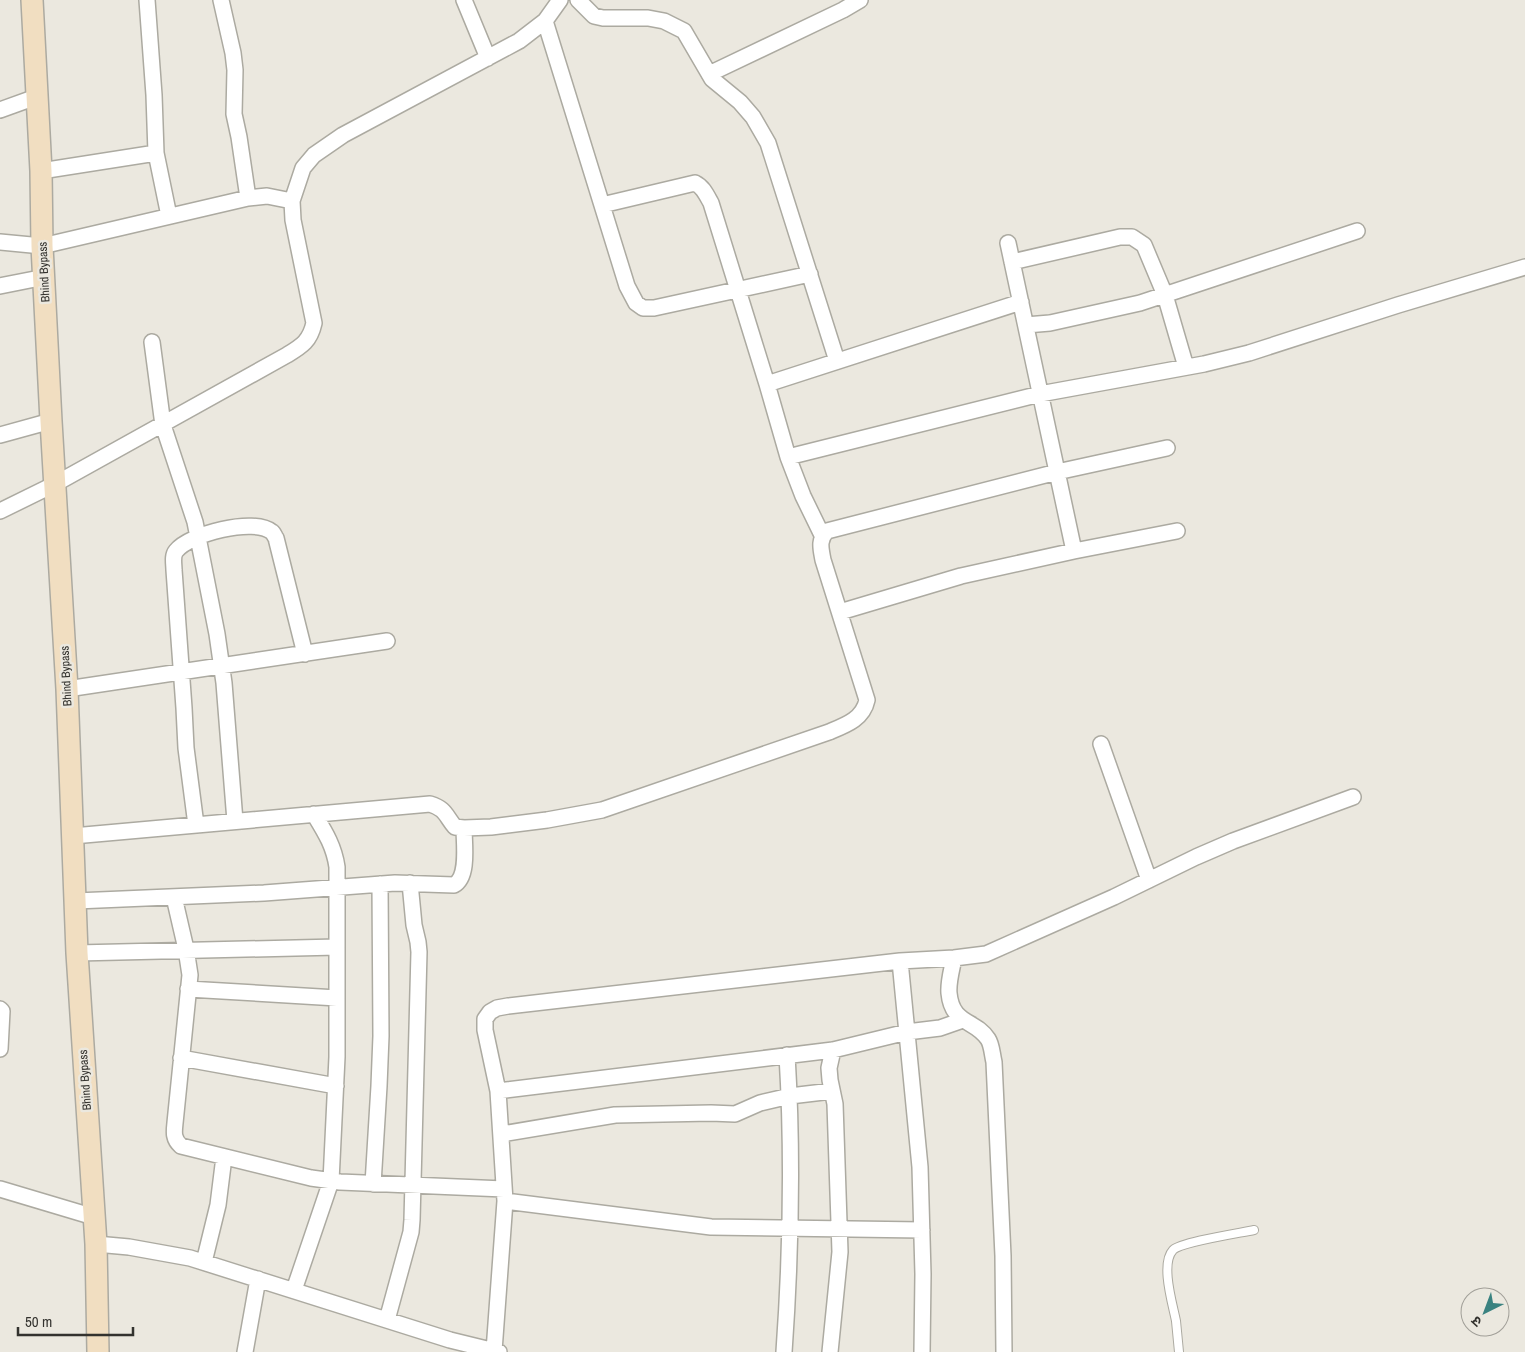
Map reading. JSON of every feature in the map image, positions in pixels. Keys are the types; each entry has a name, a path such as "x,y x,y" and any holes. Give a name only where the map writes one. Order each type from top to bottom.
{"street":[{"name":"Bhind Bypass","path":"32,0 41,171 42,246 67,689 77,953 96,1244 98,1352"},
{"path":"147,0 156,153 169,216"},
{"path":"221,0 235,70 234,114 248,198"},
{"path":"464,0 488,58"},
{"path":"0,511 55,484 304,344 311,335 314,323 293,220 292,201 303,168 314,155 343,135 530,34 545,21 560,0"},
{"path":"578,0 594,16 603,18 648,18 664,21 684,31 709,74 720,87 740,102 753,117 768,143 837,361"},
{"path":"709,74 860,0"},
{"path":"545,21 602,204 620,269 636,303 643,308 654,308 810,274"},
{"path":"0,110 36,97"},
{"path":"41,171 156,153"},
{"path":"73,836 430,804 440,807 455,827 491,827 546,820 602,810 779,749 852,722 860,715 866,707 867,700 823,560 820,544 822,535 803,496 788,456 711,203 701,186 694,183 602,204"},
{"path":"0,242 42,246 248,198 267,196 292,201"},
{"path":"1026,325 1087,315 1165,295 1356,231"},
{"path":"1012,262 1106,240 1132,237 1144,245 1165,295 1186,367"},
{"path":"1008,243 1074,551"},
{"path":"788,456 1040,394 1186,367 1248,353 1525,267"},
{"path":"0,286 45,276"},
{"path":"767,384 1021,302"},
{"path":"152,342 162,425 190,504 198,536 222,666 235,822"},
{"path":"0,435 51,421"},
{"path":"822,535 827,531 837,528 1057,472 1167,448"},
{"path":"196,825 186,748 174,558 176,551 198,536 232,528 250,526 265,528 272,532 276,538 305,654"},
{"path":"840,612 961,576 1177,531"},
{"path":"67,689 387,641"},
{"path":"1101,744 1149,880"},
{"path":"96,1244 129,1247 204,1262 450,1340 497,1351 505,1195 498,1091 485,1030 485,1019 490,1012 497,1008 699,983 900,961 986,954 1196,857 1353,797"},
{"path":"294,1290 331,1181 336,1086 337,867 335,852 314,814"},
{"path":"76,901 337,888 380,884 454,885 459,883 464,871 464,828"},
{"path":"387,1320 411,1232 417,1078 419,952 410,883"},
{"path":"373,1184 381,1036 380,884"},
{"path":"174,897 190,975 174,1133 176,1141 188,1149 331,1181 413,1185 505,1195 711,1227 922,1230"},
{"path":"77,953 337,947"},
{"path":"954,958 948,991 950,1003 956,1014 987,1038 994,1062 1003,1256 1004,1352"},
{"path":"900,961 920,1167 923,1274 922,1352"},
{"path":"188,989 337,998"},
{"path":"0,1009 2,1021 0,1049"},
{"path":"498,1091 833,1050 907,1032 940,1028 963,1020"},
{"path":"830,1352 840,1252 834,1104 829,1068 833,1050"},
{"path":"784,1352 790,1270 790,1096 787,1056"},
{"path":"181,1058 336,1086"},
{"path":"502,1134 615,1115 734,1114 760,1103 790,1096 832,1091"},
{"path":"204,1262 218,1205 224,1157"},
{"path":"0,1189 94,1218"},
{"path":"245,1352 258,1279"}],"lane":[{"path":"1179,1352 1167,1274 1169,1256 1173,1250 1189,1244 1254,1230"}]}
